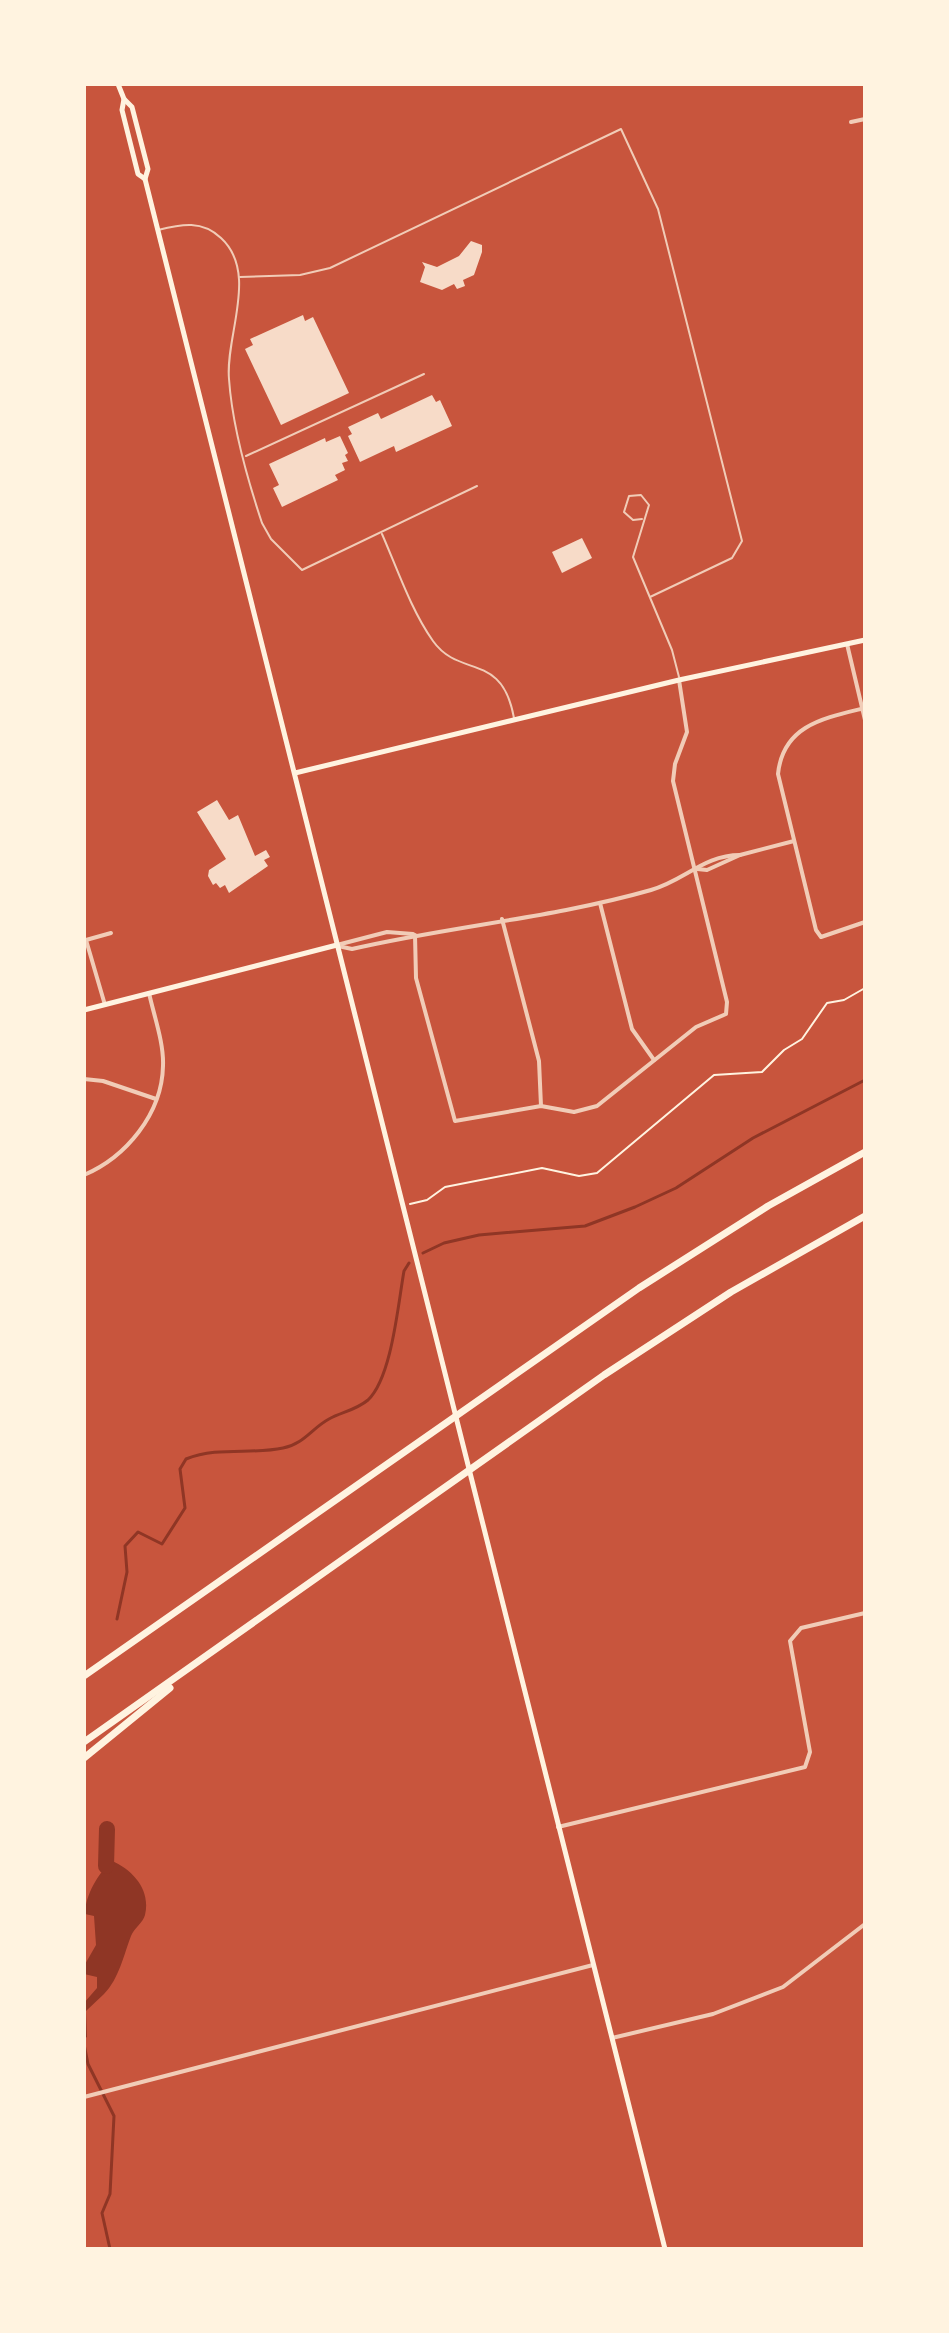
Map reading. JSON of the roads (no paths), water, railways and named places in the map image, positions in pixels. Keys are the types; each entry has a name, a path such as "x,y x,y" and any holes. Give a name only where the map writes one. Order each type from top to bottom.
{"highway":[{"path":"84,1676 639,1288 768,1206 865,1152"},
{"path":"84,1742 604,1375 731,1292 865,1216"},
{"path":"84,1758 209,1656"}],"main road":[{"path":"118,84 124,99 132,107 148,169 145,179"},
{"path":"124,99 122,110 136,166 145,179 243,579 295,773 665,2249"},
{"path":"295,773 679,680 865,640"},
{"path":"84,1010 337,945"}],"street":[{"path":"851,122 865,119"},
{"path":"847,644 865,720"},
{"path":"415,935 416,978 455,1121 541,1106 574,1112 597,1106 696,1027 726,1014 727,1002 673,781 675,764 687,732 679,680"},
{"path":"864,708 811,722 795,735 782,754 779,785 821,937 865,922"},
{"path":"337,945 352,949 600,903 659,888 694,869 707,870 740,855 794,841"},
{"path":"600,903 632,1029 654,1060"},
{"path":"502,919 539,1061 541,1106"},
{"path":"337,945 387,932 404,931 415,935"},
{"path":"105,1005 85,940 111,933"},
{"path":"84,1175 106,1165 128,1147 156,1099 163,1066 149,993"},
{"path":"84,1079 103,1081 156,1099"},
{"path":"558,1827 805,1767 811,1759 789,1651 790,1641 801,1628 865,1613"},
{"path":"612,2038 713,2014 783,1987 865,1924"},
{"path":"86,2096 593,1965"}],"lane":[{"path":"240,277 300,275 330,268 621,129 658,209 742,541 732,558 650,597"},
{"path":"157,230 186,224 207,228 230,248 240,277 229,377 245,456 266,531 302,570 477,486"},
{"path":"245,456 424,374"},
{"path":"642,519 633,520 624,512 624,503 633,495 641,495 648,501 648,513 642,519 633,557 672,650 679,680"},
{"path":"381,533 434,642 449,655 488,672 500,682 508,695 514,721"}],"waterway":[{"path":"423,1253 444,1243 479,1235 585,1226 635,1207 676,1188 753,1138 865,1080"},
{"path":"117,1619 127,1572 125,1546 138,1532 162,1544 185,1508 180,1469 186,1459 211,1453 290,1446 329,1419 368,1400 383,1375 404,1271 409,1263"},
{"path":"106,1866 107,1829"},
{"path":"84,2044 88,2064 114,2116 110,2194 102,2213 110,2249"}]}
